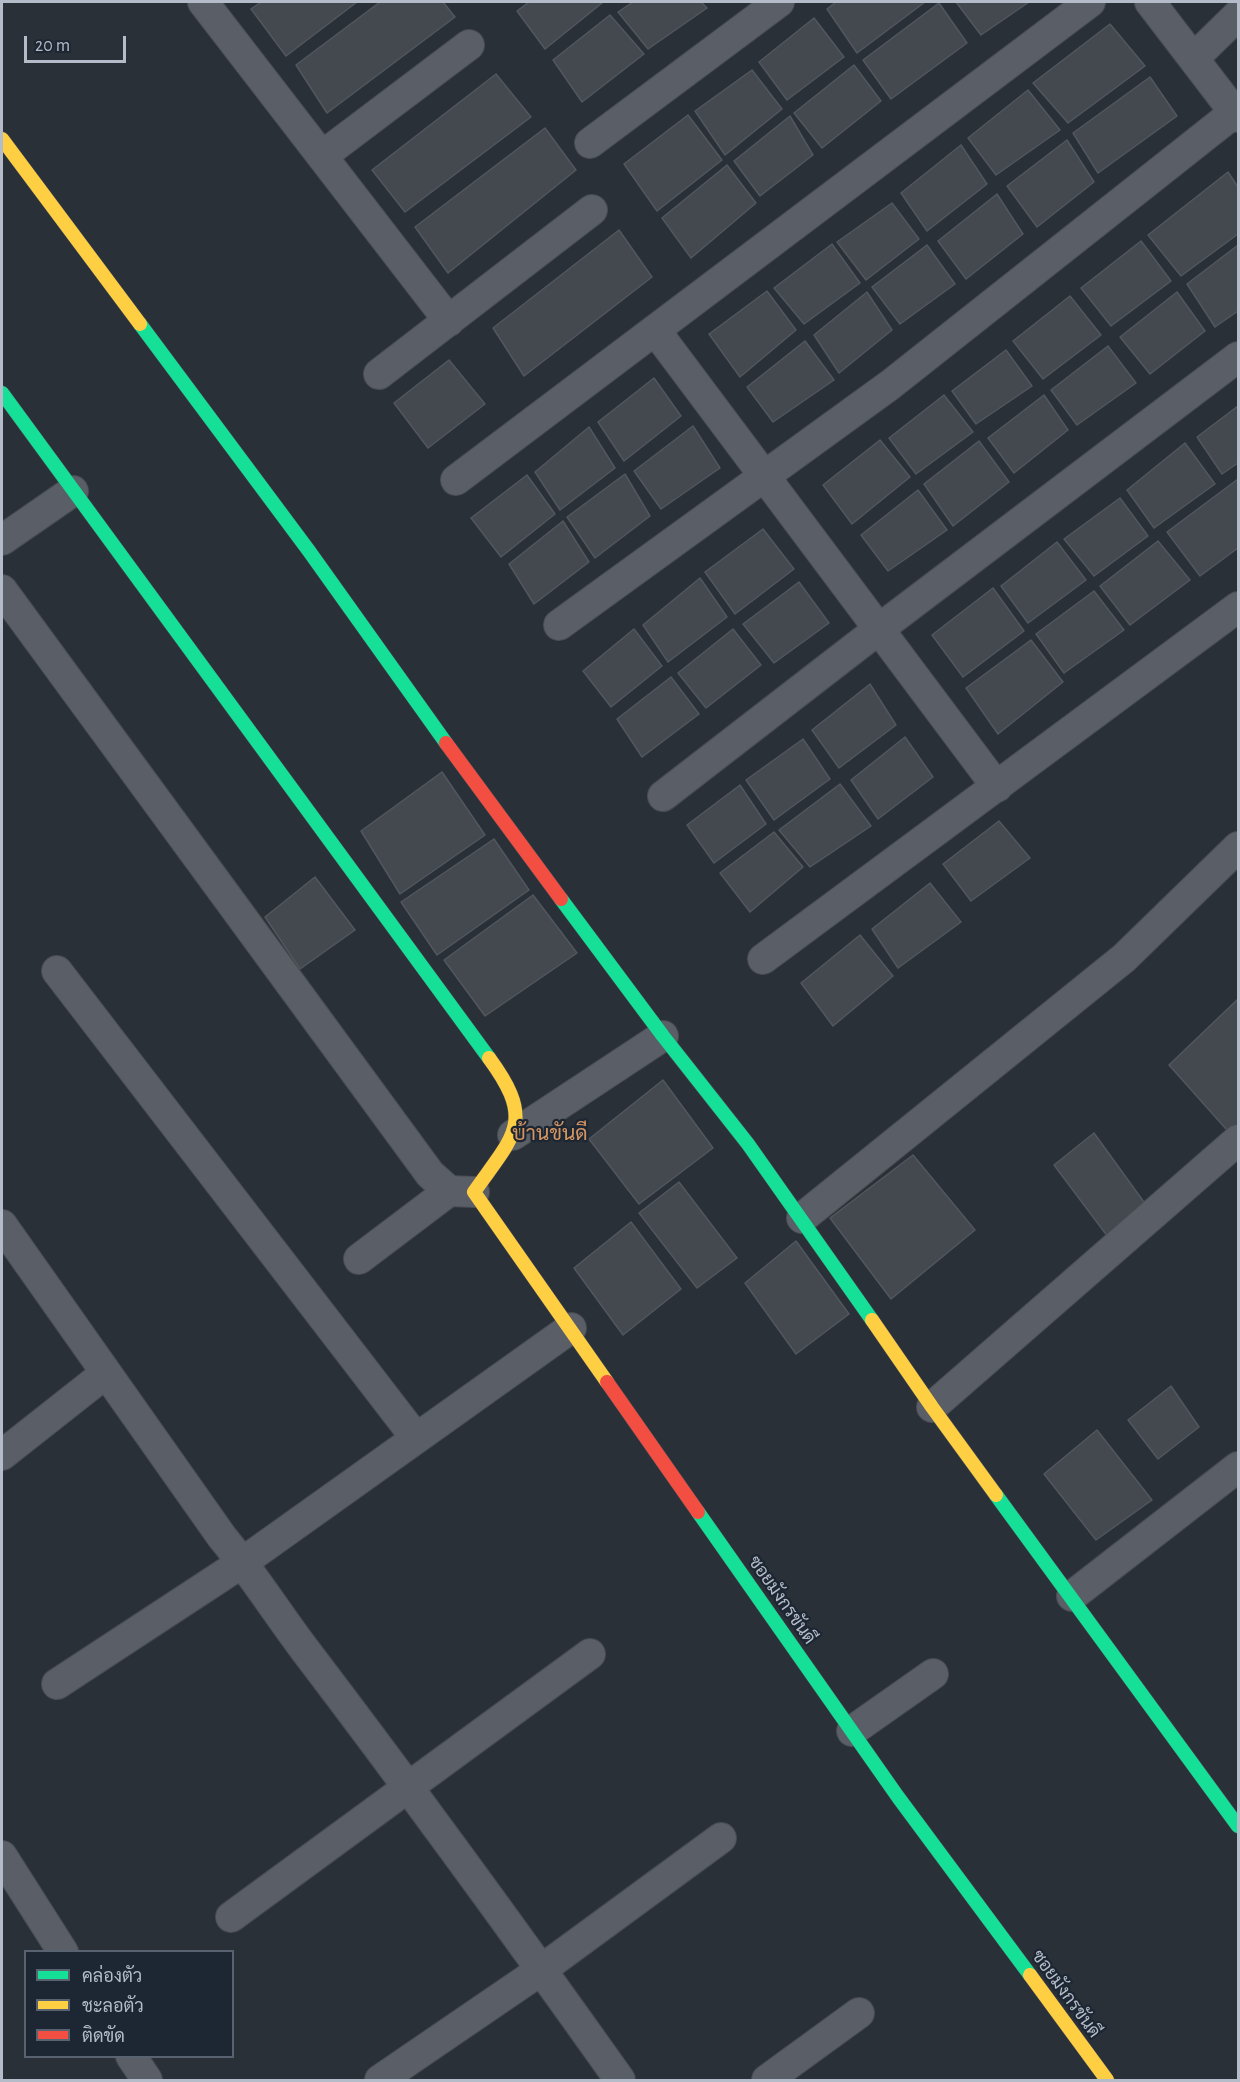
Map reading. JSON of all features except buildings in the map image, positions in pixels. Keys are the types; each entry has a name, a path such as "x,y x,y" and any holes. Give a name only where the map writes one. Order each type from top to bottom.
{"street":[{"path":"203,2 449,321"},
{"path":"590,143 779,2"},
{"path":"456,480 1090,2"},
{"path":"559,625 890,385 1237,114 1150,2"},
{"path":"1194,58 1239,15"},
{"path":"322,156 469,45"},
{"path":"2,139 309,551 481,792 663,1036 748,1144 802,1218 932,1407 1239,1826"},
{"path":"379,374 592,210"},
{"path":"655,330 997,787"},
{"path":"663,796 879,629 1239,357"},
{"path":"2,393 498,1070 512,1097 518,1118 513,1135"},
{"path":"2,540 73,491"},
{"path":"2,590 430,1174 462,1191"},
{"path":"763,959 1239,607"},
{"path":"802,1218 1124,958 1239,847"},
{"path":"57,971 416,1438"},
{"path":"359,1259 462,1191 513,1135 663,1036"},
{"path":"932,1407 1239,1140"},
{"name":"ซอยมังกรขันดี","path":"462,1191 571,1328 905,1807 1107,2080"},
{"path":"2,1225 222,1537 243,1562 301,1644 409,1787 620,2080"},
{"path":"57,1684 243,1562 571,1328"},
{"path":"2,1455 106,1373"},
{"path":"1072,1596 1239,1467"},
{"path":"231,1917 590,1654"},
{"path":"852,1731 933,1674"},
{"path":"380,2080 541,1970 721,1838"},
{"path":"2,1856 62,1950"},
{"path":"767,2080 859,2013"},
{"path":"132,2058 147,2080"}],"traffic: fast":[{"path":"140,324 309,551 446,743"},
{"path":"2,393 489,1058"},
{"path":"561,899 663,1036 748,1144 872,1320"},
{"path":"996,1495 1238,1826"},
{"path":"698,1512 898,1797 1030,1975"}],"traffic: slow":[{"path":"2,139 140,324"},
{"path":"489,1058 512,1098 515,1113 514,1128 500,1156 474,1192 607,1382"},
{"path":"872,1320 996,1495"},
{"path":"1030,1975 1107,2080"}],"traffic: jam":[{"path":"446,743 561,899"},
{"path":"607,1382 698,1512"}],"district":[{"name":"บ้านขันดี","path":"550,1134"}]}
